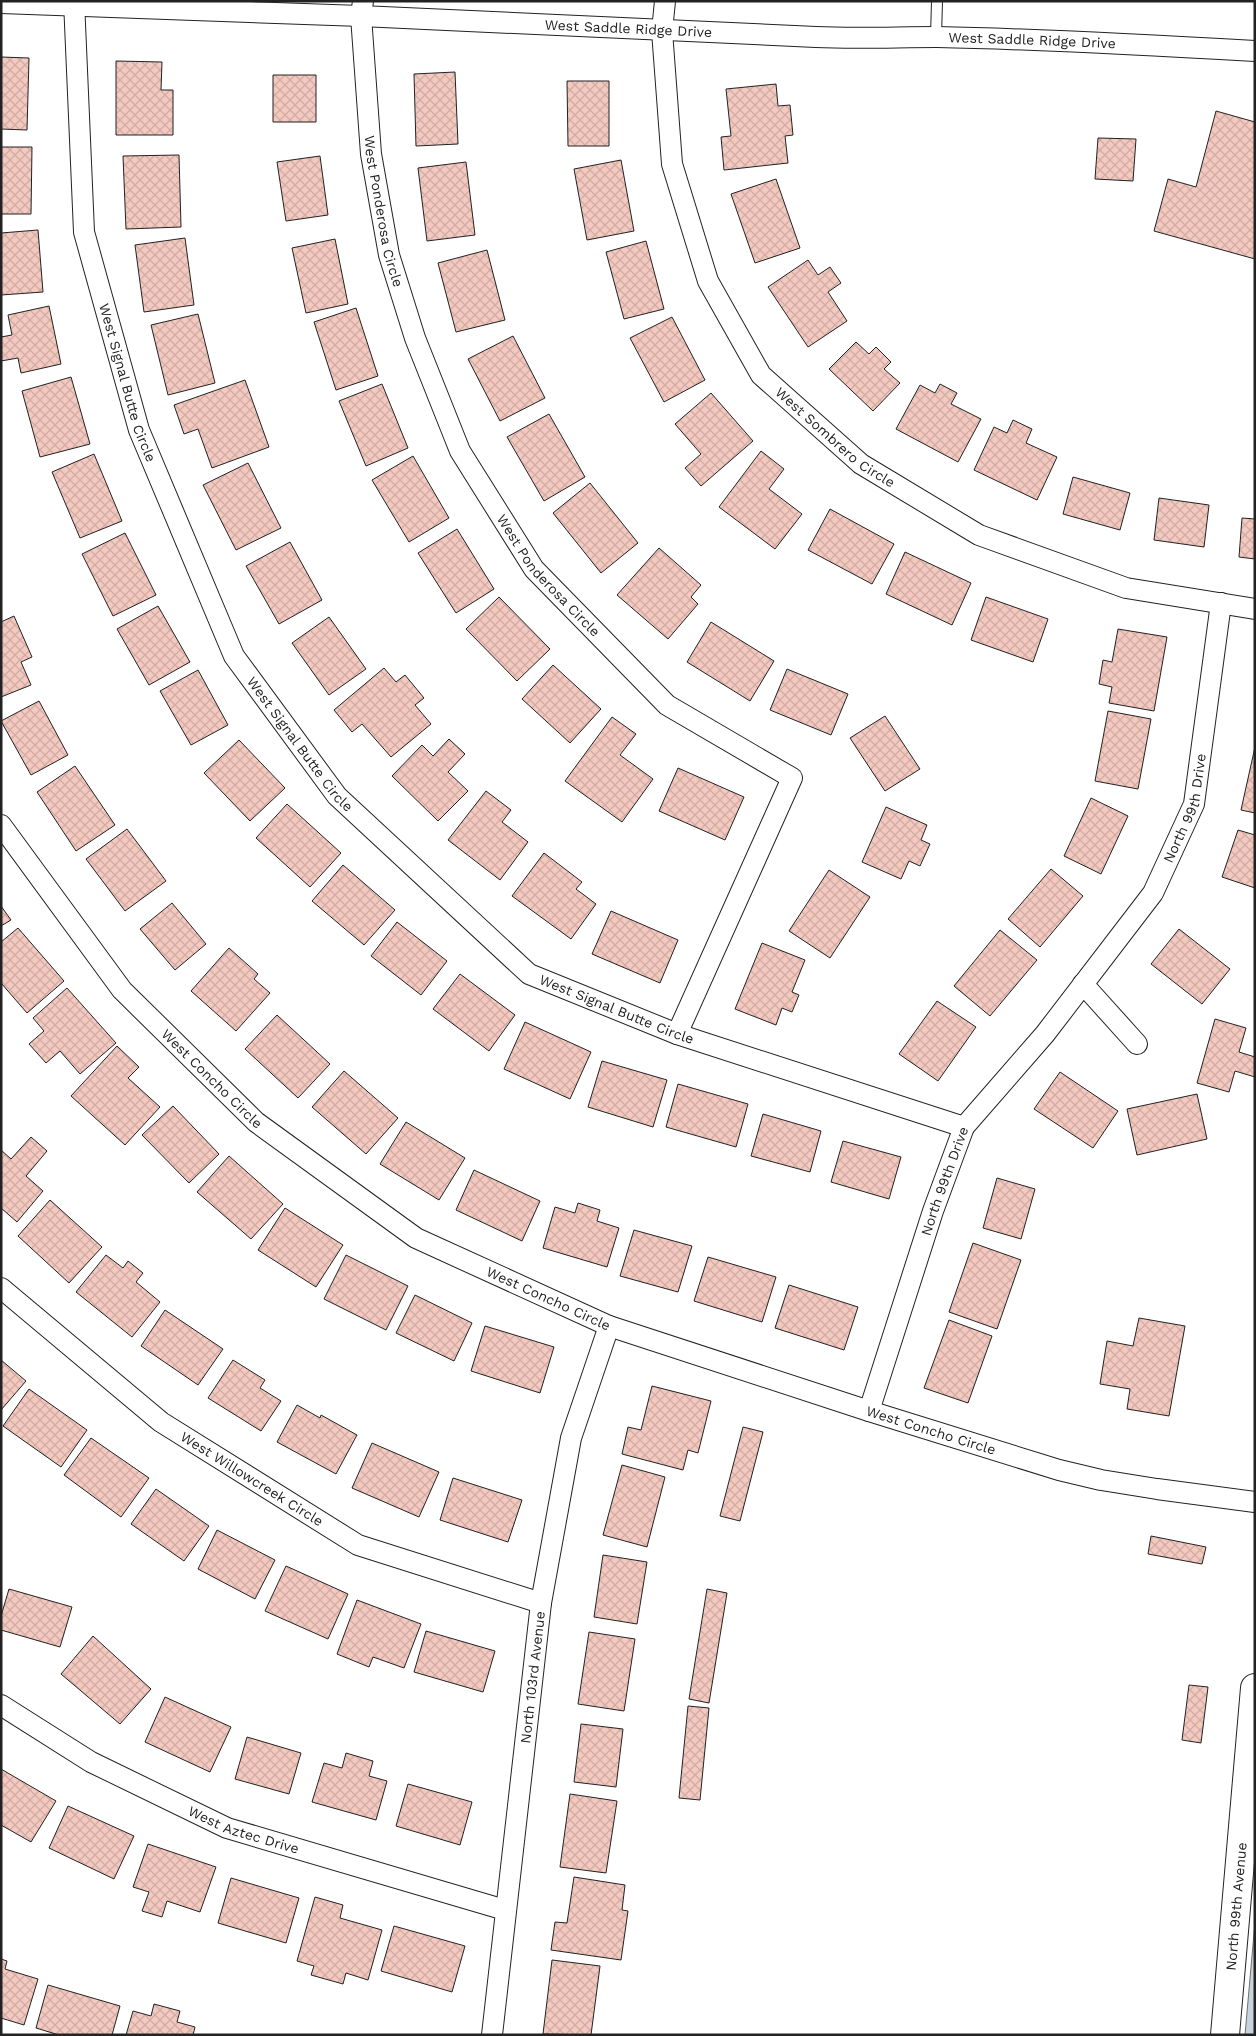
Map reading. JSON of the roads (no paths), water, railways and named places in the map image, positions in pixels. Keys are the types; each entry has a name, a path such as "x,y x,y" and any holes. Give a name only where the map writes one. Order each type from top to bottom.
{"main road":[{"name":"North 99th Avenue","path":"1225,2035 1255,1688"}],"street":[{"name":"West Sombrero Circle","path":"666,1 662,31 672,164 708,281 761,374 861,464 979,535 1126,588 1255,608"},
{"name":"West Saddle Ridge Drive","path":"1,3 362,9 662,31 858,39 936,37 1149,45 1255,52"},
{"name":"West Signal Butte Circle","path":"74,4 84,232 139,430 234,656 337,796 529,974 677,1034 964,1127"},
{"name":"West Ponderosa Circle","path":"362,9 371,154 389,255 415,338 460,450 534,569 667,705 792,778 677,1034"},
{"name":"North 99th Drive","path":"868,1411 933,1211 964,1127 1046,1034 1153,893 1194,804 1221,603"},
{"name":"West Concho Circle","path":"1,825 122,990 256,1122 416,1238 609,1326 868,1411 1058,1470 1148,1488 1255,1502"},
{"path":"1083,984 1137,1044"},
{"name":"West Willowcreek Circle","path":"1,1288 161,1422 358,1545 541,1603"},
{"name":"North 103rd Avenue","path":"492,2035 541,1603 571,1438 609,1326"},
{"name":"West Aztec Drive","path":"1,1705 91,1762 227,1828 505,1910"}],"lane":[{"path":"936,37 938,1"}]}
